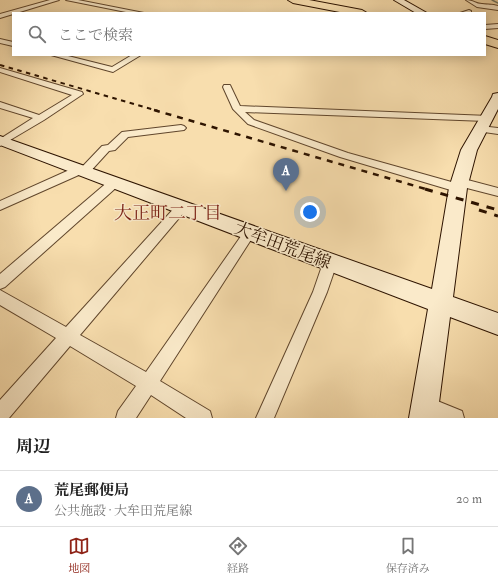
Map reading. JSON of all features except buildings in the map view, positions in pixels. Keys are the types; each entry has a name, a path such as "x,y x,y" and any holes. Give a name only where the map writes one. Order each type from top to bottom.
{"highway":[{"path":"293,0 328,3 359,12"},
{"path":"486,40 498,44"}],"main road":[{"path":"398,0 421,12"},
{"path":"424,412 459,185 469,150 488,126 498,97"},
{"name":"大牟田荒尾線","path":"1,141 498,324"}],"street":[{"path":"14,12 56,0"},
{"path":"69,0 135,12"},
{"path":"469,0 479,6"},
{"path":"0,16 12,13"},
{"path":"492,26 498,32"},
{"path":"0,41 12,44"},
{"path":"59,56 113,70 135,56"},
{"path":"1,141 79,94 2,72"},
{"path":"227,87 237,110 251,122 344,155 459,185 498,192"},
{"path":"0,105 40,118"},
{"path":"237,110 488,126"},
{"path":"0,206 82,171 106,148 111,148 125,134 181,128"},
{"path":"0,283 114,183"},
{"path":"0,414 181,208"},
{"path":"125,418 250,232"},
{"path":"265,418 320,292 330,263"},
{"path":"0,296 148,383 203,418"},
{"path":"424,412 455,418"}],"waterway":[{"path":"492,0 498,3"}],"railway":[{"path":"0,65 158,111"},
{"path":"154,110 429,190"},
{"path":"425,189 498,210"},
{"path":"479,210 498,216"}],"place":[{"name":"荒尾郵便局","path":"286,191"}],"district":[{"name":"大正町二丁目","path":"168,213"}]}
